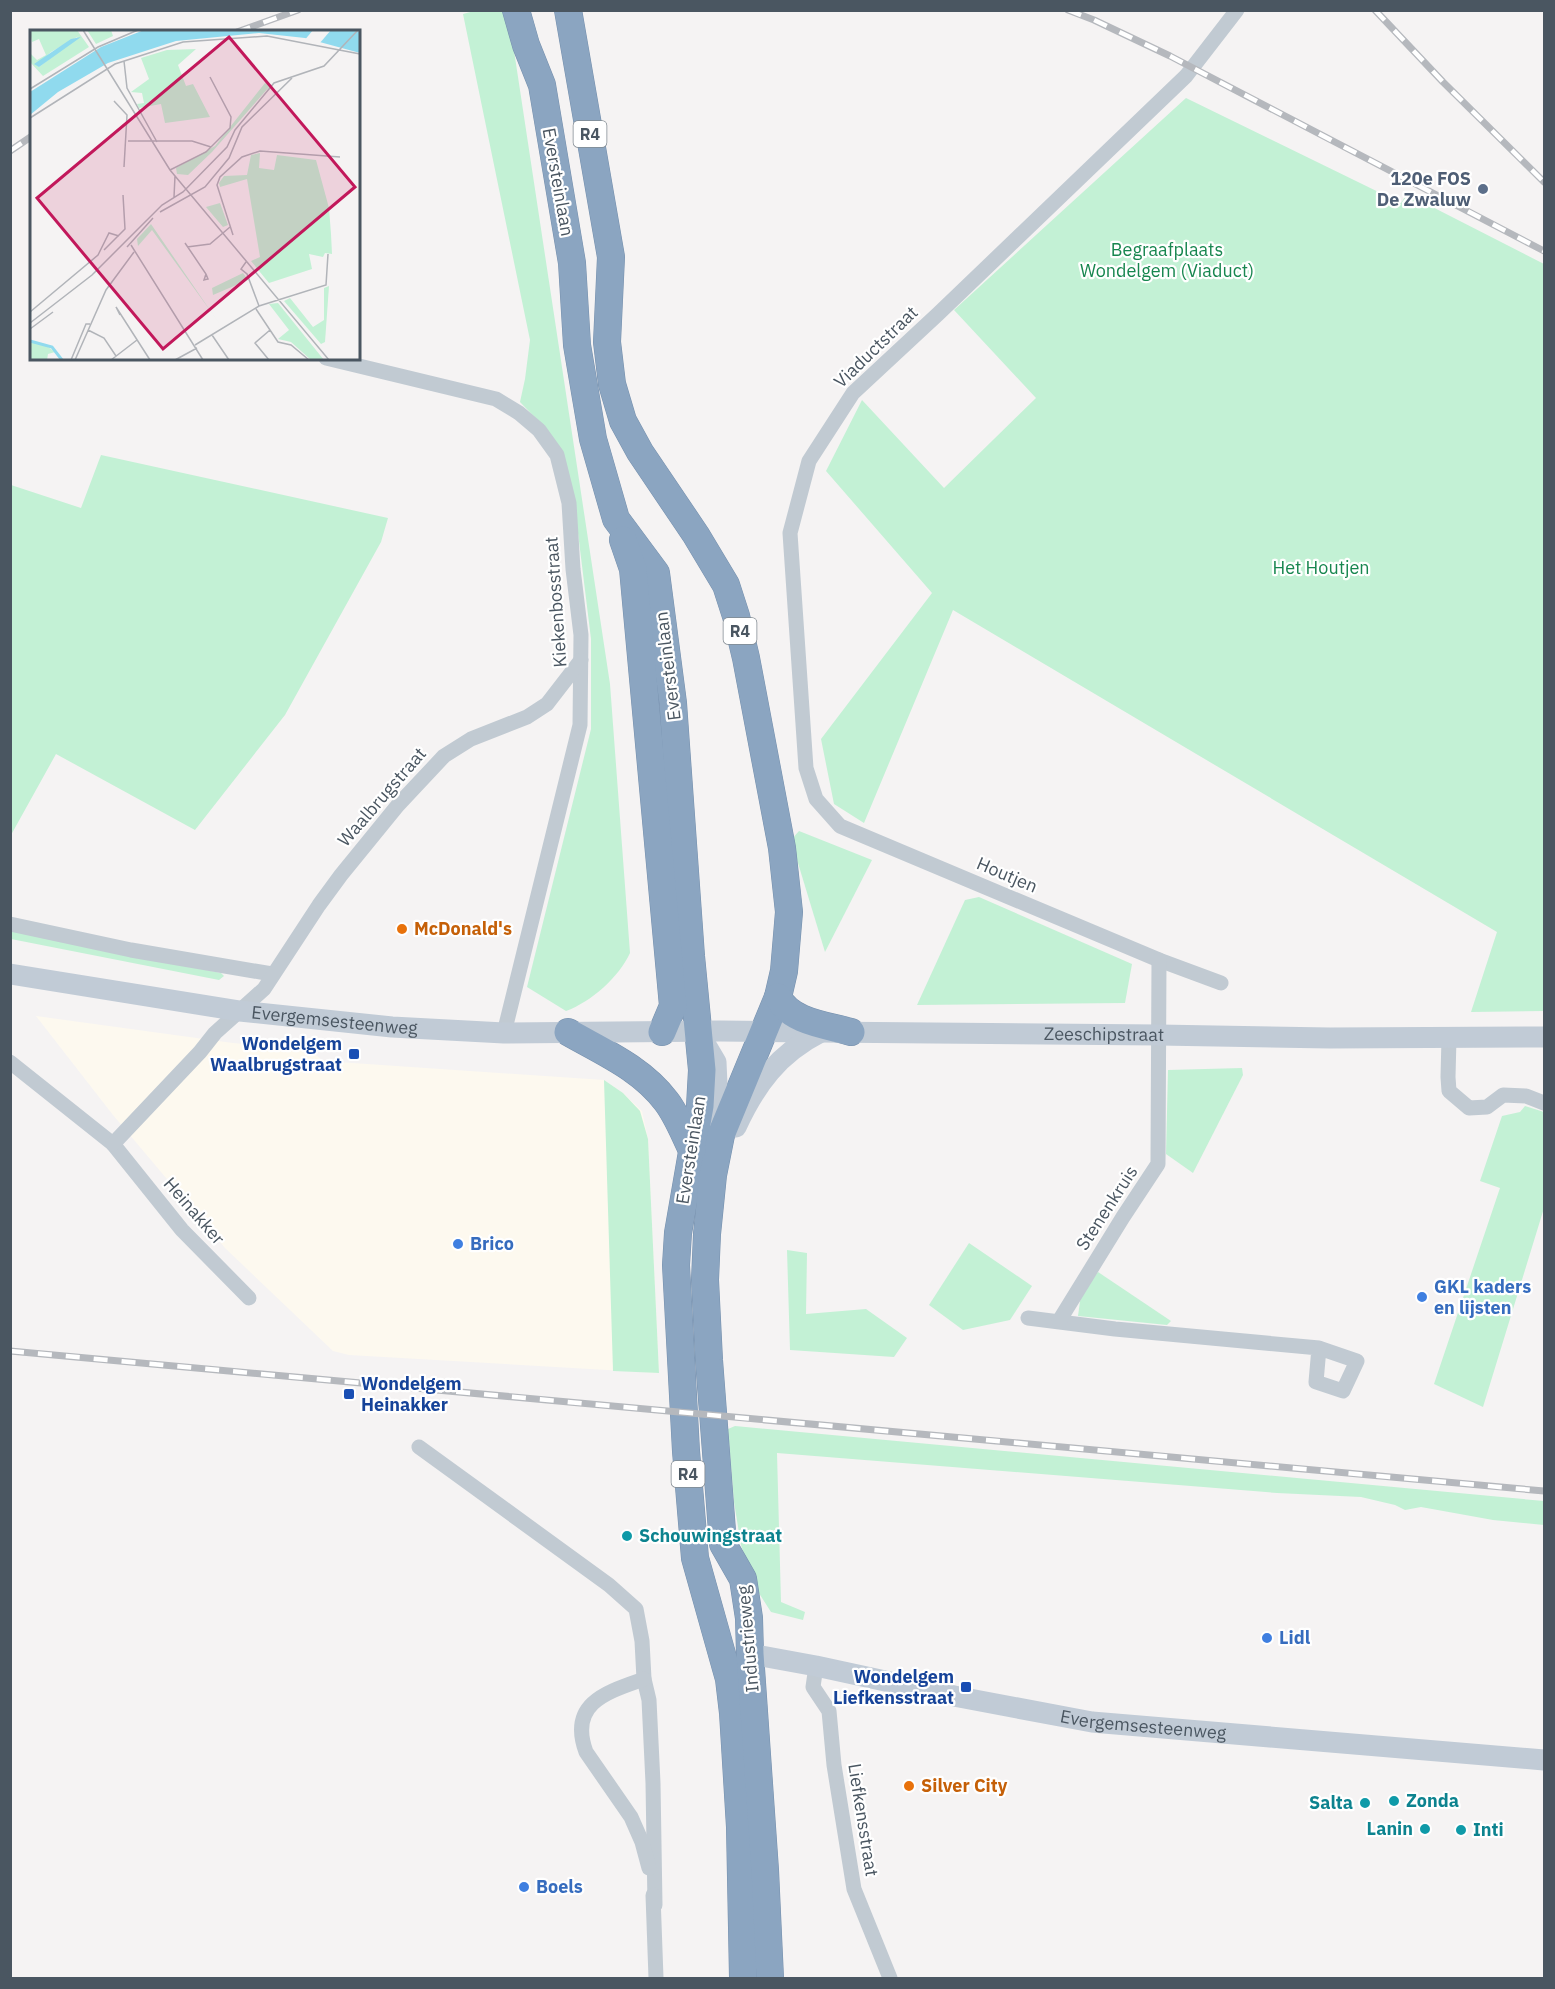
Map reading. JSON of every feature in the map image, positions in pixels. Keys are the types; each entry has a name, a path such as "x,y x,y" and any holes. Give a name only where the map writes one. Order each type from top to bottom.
{"highway":[{"name":"Eversteinlaan","path":"516,10 526,45 542,85 572,263 579,357 593,439 616,519 656,573 673,703 691,956 702,1070 700,1106 678,1233 676,1265"},
{"name":"R4","path":"568,10 611,257 607,342 612,384 623,421 640,452 696,535 726,585 746,658 782,848 789,912 784,971 778,997 722,1136 713,1175"},
{"path":"616,519 633,569 673,1006 662,1032"},
{"path":"778,997 789,1012 851,1032"},
{"path":"568,1032 628,1066 647,1081 667,1102 692,1150"},
{"name":"Industrieweg","path":"713,1175 705,1280 709,1360 723,1544 743,1580 749,1618 770,1978"},
{"name":"Industrieweg","path":"676,1265 686,1452 695,1558 729,1679 733,1713 740,1827 743,1978"}],"main road":[{"name":"Evergemsesteenweg","path":"10,974 240,1011 392,1027 504,1033 662,1032"},
{"path":"698,1031 716,1062 713,1175"},
{"name":"Zeeschipstraat","path":"662,1032 765,1031 1330,1038 1545,1037"},
{"path":"713,1175 743,1111 771,1069 800,1043 821,1032"},
{"name":"Evergemsesteenweg","path":"750,1654 1092,1722 1545,1760"}],"street":[{"name":"Viaductstraat","path":"840,826 816,799 806,768 790,533 809,461 853,393 1178,84 1237,10"},
{"name":"Kiekenbosstraat","path":"334,360 496,399 519,413 539,430 557,455 568,503 581,635 580,725 504,1033"},
{"name":"Waalbrugstraat","path":"240,1011 264,989 272,974 341,876 398,805 444,756 471,739 527,717 547,704 580,660"},
{"name":"Houtjen","path":"840,826 1159,960 1221,983"},
{"path":"10,924 131,950 272,974"},
{"path":"1159,960 1159,1035"},
{"path":"113,1144 200,1052 215,1033 240,1011"},
{"name":"Stenenkruis","path":"1059,1321 1158,1164 1159,1035"},
{"path":"1449,1038 1449,1091 1469,1107 1487,1107 1503,1095 1526,1096 1545,1103"},
{"name":"Heinakker","path":"10,1062 113,1144 182,1230 249,1298"},
{"path":"1028,1318 1115,1329 1319,1348"},
{"path":"419,1447 609,1585 636,1609 644,1657 644,1679 649,1700 653,1783 656,1978"},
{"name":"Liefkensstraat","path":"816,1666 813,1687 829,1711 834,1765 854,1889 890,1978"},
{"path":"644,1679 609,1691 587,1711 581,1725 586,1752 632,1821 642,1842 655,1905"}],"shaded area":[{"path":"36,1016 233,1043 310,1050 323,1061 604,1080 623,1093 642,1111 648,1139 659,1373 349,1355 333,1351 225,1248 113,1115"}],"green space":[{"path":"474,11 508,11 610,684 630,953 612,980 585,1002 566,1011 527,987 591,729 591,639 577,525 548,431 520,402 530,340 463,14"},
{"name":"Het Houtjen","path":"1186,98 1401,203 1407,194 1544,264 1544,1011 1471,1012 1497,932 953,610 864,823 834,804 821,739 932,593 826,471 862,400 944,488 1036,398 954,310"},
{"path":"101,455 388,518 381,542 285,715 195,830 56,754 11,835 11,485 81,508"},
{"path":"799,831 872,860 825,952 791,840"},
{"path":"979,897 1132,964 1125,1003 917,1005 965,900"},
{"path":"10,930 221,973 224,976 219,980 11,939"},
{"path":"1242,1068 1243,1075 1193,1173 1166,1154 1168,1070"},
{"path":"604,1080 623,1093 640,1111 648,1139 659,1373 613,1371"},
{"path":"1525,1106 1544,1112 1544,1208 1483,1407 1434,1384 1500,1188 1480,1181 1502,1116 1520,1112"},
{"path":"969,1243 1032,1286 1010,1320 963,1330 929,1305"},
{"path":"787,1250 807,1253 806,1314 866,1309 907,1338 894,1357 790,1350"},
{"path":"1098,1272 1171,1321 1167,1325 1078,1316 1081,1294"},
{"path":"735,1426 1544,1501 1544,1525 1493,1520 1421,1507 1405,1510 1395,1505 1361,1497 1277,1493 777,1453 781,1602 805,1612 803,1620 771,1612 755,1587 741,1545 734,1502 728,1429"}],"railway":[{"path":"243,30 298,10"},
{"path":"1068,10 1170,56 1544,251"},
{"path":"1375,10 1443,82 1544,182"},
{"path":"10,151 30,137"},
{"path":"10,1351 1544,1491"}],"place":[{"name":"120e FOS De Zwaluw","path":"1483,189"},
{"name":"McDonald's","path":"402,929"},
{"name":"Wondelgem Waalbrugstraat","path":"354,1054"},
{"name":"Brico","path":"458,1244"},
{"name":"GKL kaders en lijsten","path":"1422,1297"},
{"name":"Wondelgem Heinakker","path":"349,1394"},
{"name":"Schouwingstraat","path":"627,1536"},
{"name":"Lidl","path":"1267,1638"},
{"name":"Wondelgem Liefkensstraat","path":"966,1687"},
{"name":"Silver City","path":"909,1786"},
{"name":"Zonda","path":"1394,1801"},
{"name":"Salta","path":"1365,1803"},
{"name":"Lanin","path":"1425,1829"},
{"name":"Inti","path":"1461,1830"},
{"name":"Boels","path":"524,1887"}],"park label":[{"name":"Begraafplaats Wondelgem (Viaduct)","path":"1167,260"}]}
